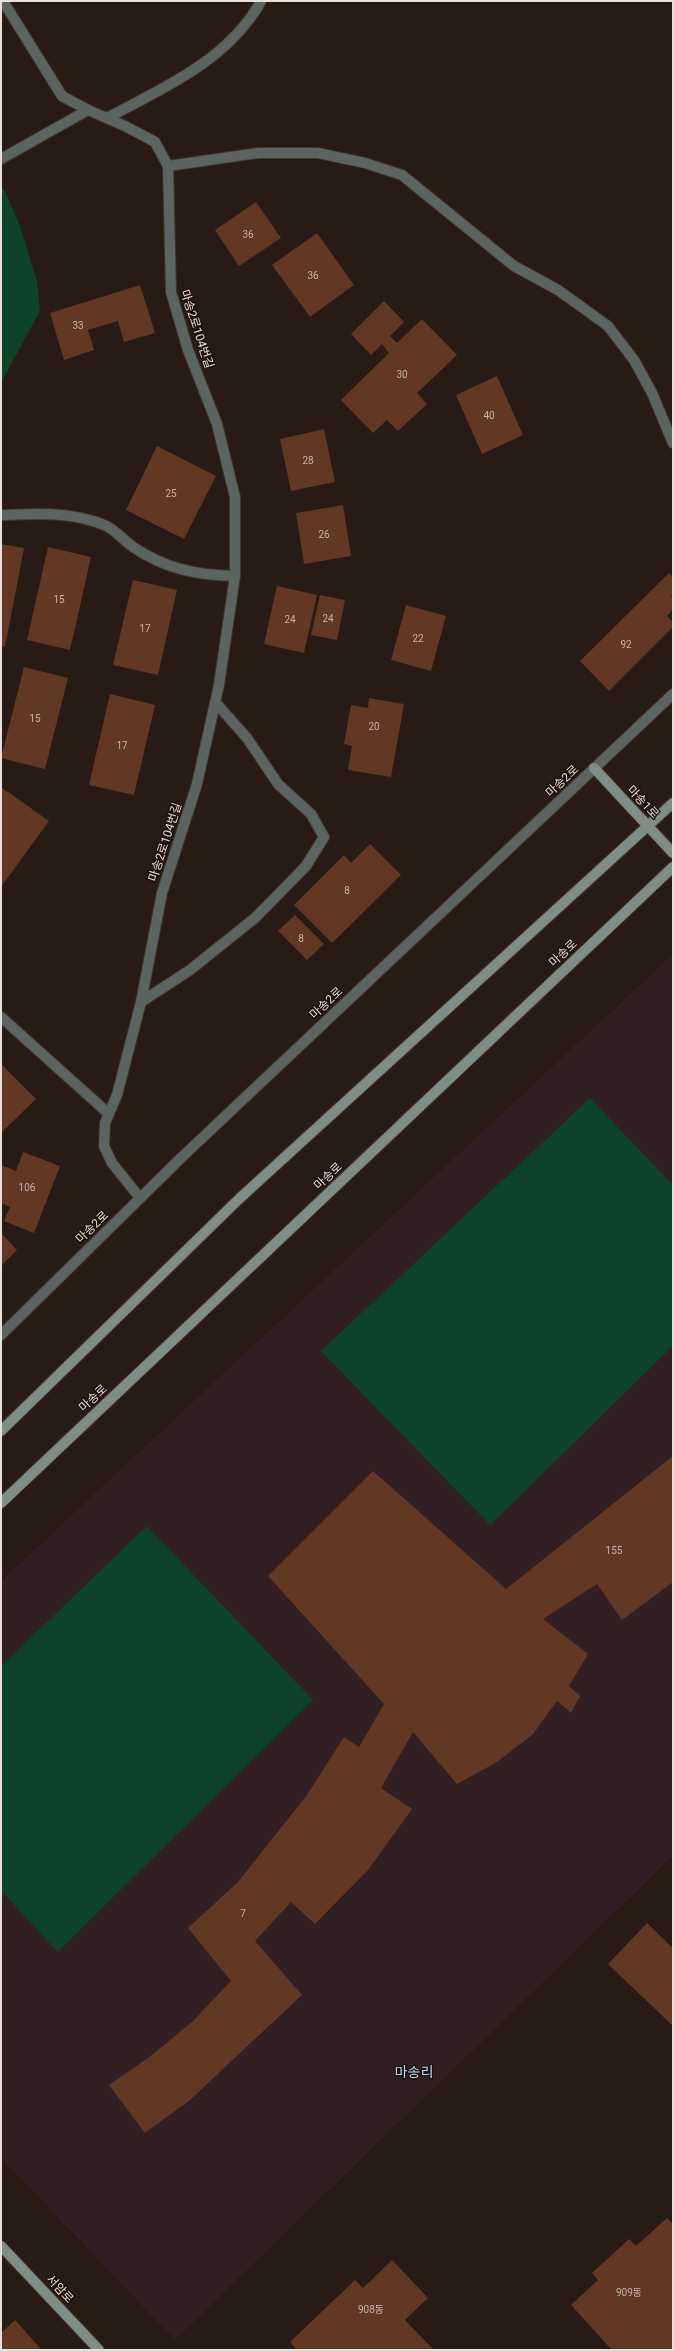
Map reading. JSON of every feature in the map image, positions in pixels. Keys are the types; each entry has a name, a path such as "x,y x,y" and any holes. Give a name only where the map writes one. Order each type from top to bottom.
{"street":[{"name":"마송2로104번길","path":"2,1 62,96 155,142 168,166 171,292 188,350 217,424 235,497 235,576 216,703 197,784 162,893 141,1002 116,1095 105,1123 104,1146 112,1163 140,1198"},
{"path":"107,118 181,79 226,46 253,16 261,1"},
{"path":"1,159 88,110"},
{"path":"168,166 258,153 318,153 365,163 402,175 514,266 558,290 608,326 634,360 652,393 673,443"},
{"path":"1,515 44,514 92,520 106,525 144,554 167,564 203,575 235,576"},
{"name":"마송2로","path":"1,1335 140,1198 673,694"},
{"path":"141,1002 190,970 255,918 306,866 324,837 311,814 278,784 247,738 216,703"},
{"name":"마송1로","path":"594,768 673,853"},
{"path":"1,1431 240,1198 673,803"},
{"name":"마송로","path":"1,1503 673,867"},
{"path":"1,1017 109,1114"},
{"name":"서암로","path":"1,2246 99,2350"}],"shaded area":[{"path":"673,954 673,1856 175,2340 1,2158 1,1581"}],"green space":[{"path":"1,187 5,191 20,226 37,281 40,311 1,383"},
{"path":"590,1098 673,1185 673,1346 490,1525 321,1351"},
{"path":"147,1526 313,1700 58,1952 1,1891 1,1666"}],"building":[{"path":"256,202 281,238 239,266 215,230"},
{"path":"317,233 354,285 310,317 272,265"},
{"path":"140,285 155,333 124,342 118,321 88,330 94,350 64,360 50,313"},
{"path":"384,301 404,322 390,336 397,343 422,319 457,355 417,393 427,404 398,431 387,420 373,433 341,400 389,353 382,344 371,355 351,334"},
{"path":"497,376 523,435 482,454 456,395"},
{"path":"324,429 335,482 291,491 280,439"},
{"path":"157,446 216,476 184,539 126,510"},
{"path":"343,505 351,556 304,564 296,513"},
{"path":"1,544 24,548 5,647 1,646"},
{"path":"48,547 91,557 70,650 27,640"},
{"path":"669,573 673,577 673,593 671,596 673,598 673,609 667,616 673,622 673,627 609,691 580,661"},
{"path":"133,580 177,590 158,675 113,665"},
{"path":"277,586 317,595 304,653 264,644"},
{"path":"320,595 345,600 337,640 311,635"},
{"path":"406,605 446,616 431,671 391,660"},
{"path":"24,667 68,678 45,769 1,758"},
{"path":"110,694 155,705 134,795 89,785"},
{"path":"369,698 404,704 391,777 348,770 352,746 344,744 351,705 368,708"},
{"path":"1,787 49,821 1,887"},
{"path":"370,844 401,875 332,943 294,905 344,855 351,863"},
{"path":"295,915 324,944 307,960 278,931"},
{"path":"1,1064 36,1099 1,1133"},
{"path":"23,1152 60,1166 34,1233 4,1221 10,1207 1,1203 1,1165 16,1171"},
{"path":"1,1233 17,1250 1,1266"},
{"path":"673,1456 673,1582 622,1620 597,1584 543,1619 588,1654 569,1686 580,1696 571,1713 557,1701 533,1734 497,1762 457,1784 413,1732 381,1788 412,1809 368,1870 315,1924 291,1902 255,1941 302,1995 190,2100 145,2133 109,2085 148,2058 192,2022 231,1981 188,1928 238,1882 307,1795 344,1737 359,1747 384,1704 268,1576 373,1471 506,1589"},
{"path":"647,1923 673,1948 673,2026 608,1964"},
{"path":"667,2218 673,2224 673,2350 612,2350 571,2305 598,2280 592,2273 629,2239 636,2246"},
{"path":"392,2260 428,2298 405,2320 434,2350 297,2350 290,2342 355,2280 363,2288"},
{"path":"15,2320 42,2350 1,2350 1,2333"}],"district":[{"name":"마송리","path":"414,2072"}]}
